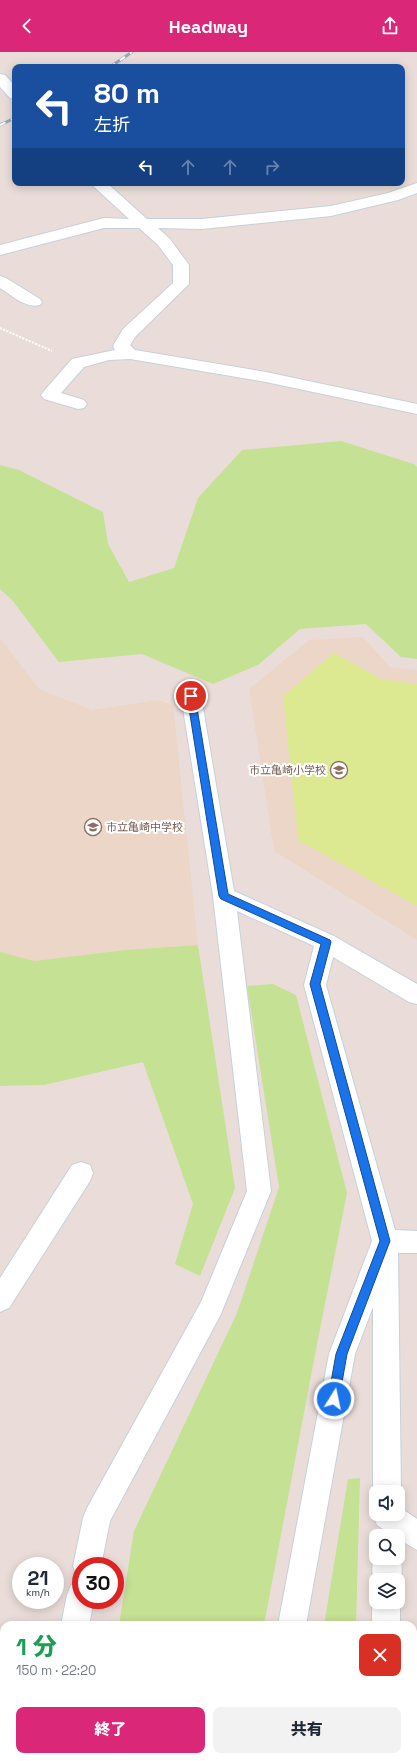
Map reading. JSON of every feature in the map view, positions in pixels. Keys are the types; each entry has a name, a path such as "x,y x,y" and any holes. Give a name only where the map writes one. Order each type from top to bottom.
{"street":[{"path":"0,78 12,92"},
{"path":"101,186 164,242 181,265 181,284 129,333 121,346 130,354"},
{"path":"0,250 53,235 104,223 202,224 331,211 393,197 417,188"},
{"path":"0,281 34,302"},
{"path":"78,404 50,395 78,363 109,355 130,354 266,377 417,409"},
{"path":"89,1557 97,1518 211,1308 259,1191 224,896 191,696"},
{"path":"224,896 326,942 417,995"},
{"path":"326,942 315,984 385,1241 387,1485"},
{"path":"0,1300 81,1173"},
{"path":"385,1241 417,1242"},
{"path":"293,1621 342,1354 385,1241"},
{"path":"397,1521 417,1536"},
{"path":"76,1621 78,1609"},
{"path":"386,1609 386,1621"}],"path":[{"path":"0,328 78,363"}],"shaded area":[{"name":"市立亀崎小学校","path":"363,637 390,667 417,670 417,940 274,851 249,689 309,640"},
{"name":"市立亀崎中学校","path":"0,638 39,689 92,710 158,700 173,705 198,945 125,950 33,961 0,952"}],"green space":[{"path":"341,441 414,464 417,467 417,659 401,657 366,624 300,629 258,665 213,684 142,654 59,662 12,600 0,589 0,465 19,470 103,512 108,544 129,582 174,568 198,498 242,450"},
{"name":"市立亀崎小学校","path":"334,653 381,679 417,684 417,906 298,840 283,696"},
{"path":"198,945 235,1188 200,1276 175,1264 193,1204 143,1062 44,1085 0,1086 0,952 34,961 125,950"},
{"path":"273,984 296,995 347,1193 265,1621 120,1621 122,1609 124,1609 124,1594 134,1531 237,1313 279,1187 247,986"},
{"path":"360,1478 356,1621 325,1621 348,1479"}],"railway":[{"path":"114,64 132,52"},
{"path":"0,125 12,119"}],"place":[{"name":"市立亀崎小学校","path":"339,770"},
{"name":"市立亀崎中学校","path":"93,827"}],"route":[{"path":"191,696 224,896 326,942 315,984 385,1241 342,1354 334,1399"}]}
